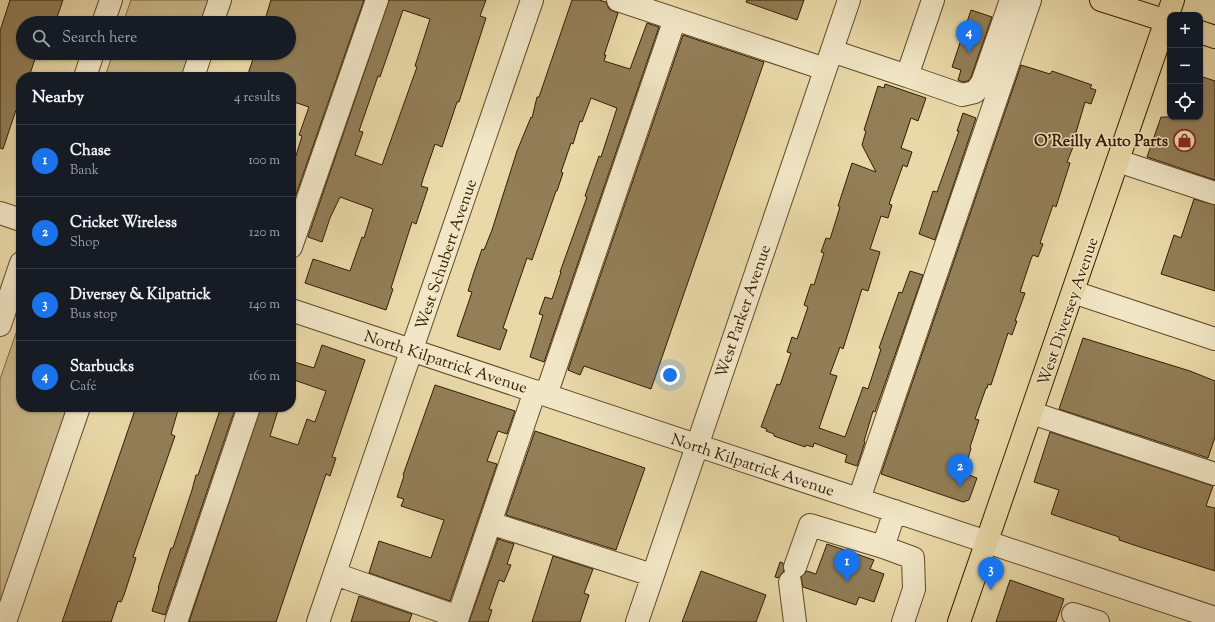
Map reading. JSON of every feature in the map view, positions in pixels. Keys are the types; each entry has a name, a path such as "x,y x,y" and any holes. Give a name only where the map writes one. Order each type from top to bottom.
{"main road":[{"name":"West Diversey Avenue","path":"1170,12 1173,0"},
{"path":"1107,1 1167,22"},
{"name":"West Diversey Avenue","path":"959,622 1118,161 1167,25"},
{"path":"1203,33 1215,37"}],"street":[{"path":"105,16 111,0"},
{"path":"214,16 220,0"},
{"path":"296,233 377,0"},
{"name":"West Schubert Avenue","path":"318,622 532,0"},
{"path":"618,0 675,19 828,60 907,76 962,95 975,92 982,83 1011,0"},
{"name":"West Parker Avenue","path":"637,622 696,445 849,0"},
{"path":"907,76 933,0"},
{"path":"859,499 1030,0"},
{"path":"335,574 458,617 490,522 540,393 675,19"},
{"path":"87,72 91,60"},
{"path":"195,72 199,60"},
{"path":"1118,161 1215,193"},
{"path":"0,213 16,218"},
{"path":"0,324 16,278"},
{"path":"1074,292 1215,339"},
{"name":"North Kilpatrick Avenue","path":"296,312 1215,618"},
{"path":"5,622 77,412"},
{"path":"176,622 248,412"},
{"path":"1032,413 1215,474"},
{"path":"883,547 895,511"},
{"path":"490,522 652,575"},
{"path":"797,621 793,575 810,525 883,547 912,558 914,589 903,622"},
{"path":"1073,614 1098,622"}],"shaded area":[{"path":"131,0 209,0 203,16 125,16"},
{"path":"111,60 188,60 184,72 107,72"},
{"path":"16,333 16,412 66,412 0,602 0,379"}],"building":[{"path":"10,0 63,0 57,16 16,16 16,60 35,60 31,72 16,72 16,110 3,149 0,148 0,31"},
{"path":"271,0 364,0 296,195 296,156 302,136 299,135 309,107 296,103 296,72 249,72 253,60 296,60 296,16 266,16"},
{"path":"389,0 486,0 480,16 486,18 459,102 457,102 442,147 435,144 421,186 428,188 416,224 412,222 391,288 393,289 386,310 305,283 313,259 350,271 362,237 364,238 373,209 340,197 330,218 322,242 308,237","holes":["403,10 430,19 415,66 417,67 382,165 355,155 363,132 359,131 378,76 380,77"]},
{"path":"572,0 599,0 606,2 609,9 618,13 604,55 606,55 604,61 630,69 647,23 659,27 544,362 530,357 543,315 539,314 545,297 552,299 587,197 585,196 599,156 601,157 617,108 591,98 582,122 580,121 573,144 571,143 561,172 563,173 557,191 532,260 527,258 503,328 507,330 500,350 457,336 472,292 468,291 474,272 482,249 484,250 492,230 517,151 531,117 532,118 537,97 539,97"},
{"path":"747,0 804,0 797,20 746,2"},
{"path":"971,10 992,17 971,77 968,81 963,82 958,80 961,70 952,67"},
{"path":"683,35 764,62 651,389 584,366 580,375 568,370"},
{"path":"1021,65 1050,74 1052,71 1092,85 1090,88 1096,90 1091,104 1085,102 1075,136 1077,137 1067,162 1070,163 1056,207 1053,205 1040,243 1043,244 1038,257 1033,255 1031,259 1020,292 1025,293 1015,321 1017,321 1012,335 1008,333 991,385 988,384 986,388 975,419 979,420 970,447 964,473 977,478 969,500 963,502 881,474"},
{"name":"O'Reilly Auto Parts","path":"1203,77 1215,81 1215,180 1147,157 1161,117 1167,117 1167,120 1203,120"},
{"path":"885,84 926,98 918,121 911,118 901,148 912,152 907,167 903,165 889,204 892,205 888,218 881,216 870,249 880,252 868,291 862,289 843,349 840,347 830,374 837,376 819,428 845,437 863,387 868,389 881,349 879,348 899,292 902,293 910,271 923,275 875,412 873,411 857,466 845,462 847,455 814,443 813,447 806,445 805,447 774,436 774,434 766,431 767,429 761,427 777,384 780,385 791,353 787,352 792,337 797,339 808,307 804,305 811,284 814,285 824,253 821,252 826,238 830,239 840,207 838,206 852,163 876,172 862,145 866,131 864,130 878,86 884,88"},
{"path":"963,113 976,118 935,240 919,234 933,191 937,192 959,131 957,131"},
{"path":"1194,199 1215,205 1215,291 1161,274 1174,235 1181,238"},
{"path":"1083,338 1190,371 1215,381 1215,437 1208,458 1059,409"},
{"path":"322,345 365,360 332,457 336,458 330,476 326,474 276,622 189,622 259,412 277,412 270,436 298,445 307,419 315,422 326,391 296,381 296,363 314,368"},
{"path":"435,385 515,411 507,434 498,431 487,461 497,464 450,601 369,573 379,541 431,558 444,520 401,506 404,499 397,497 404,476 403,475"},
{"path":"134,412 178,412 171,434 175,436 133,557 136,558 124,595 121,602 118,601 111,622 62,622"},
{"path":"219,412 234,412 165,615 152,611 171,548 173,548 196,475 198,475"},
{"path":"535,431 645,468 616,550 506,515"},
{"path":"1050,432 1213,486 1206,506 1215,508 1215,571 1119,540 1119,537 1051,514 1059,490 1034,482"},
{"path":"498,539 514,544 507,564 511,565 504,582 499,580 489,609 492,610 488,622 469,622"},
{"path":"827,544 874,560 870,569 884,574 874,602 859,597 856,605 803,587 801,577 807,571 816,574"},
{"path":"553,556 593,569 584,593 589,595 580,622 532,622"},
{"path":"780,562 783,563 784,571 778,578 775,577"},
{"path":"701,571 766,595 756,622 682,622"},
{"path":"1010,580 1064,599 1056,622 996,622"},
{"path":"359,596 412,614 409,622 351,622"}],"place":[{"name":"Starbucks","path":"969,53"},
{"name":"O'Reilly Auto Parts","path":"1184,140"},
{"name":"Cricket Wireless","path":"960,487"},
{"name":"Chase","path":"847,582"},
{"name":"Diversey & Kilpatrick","path":"991,590"}]}
